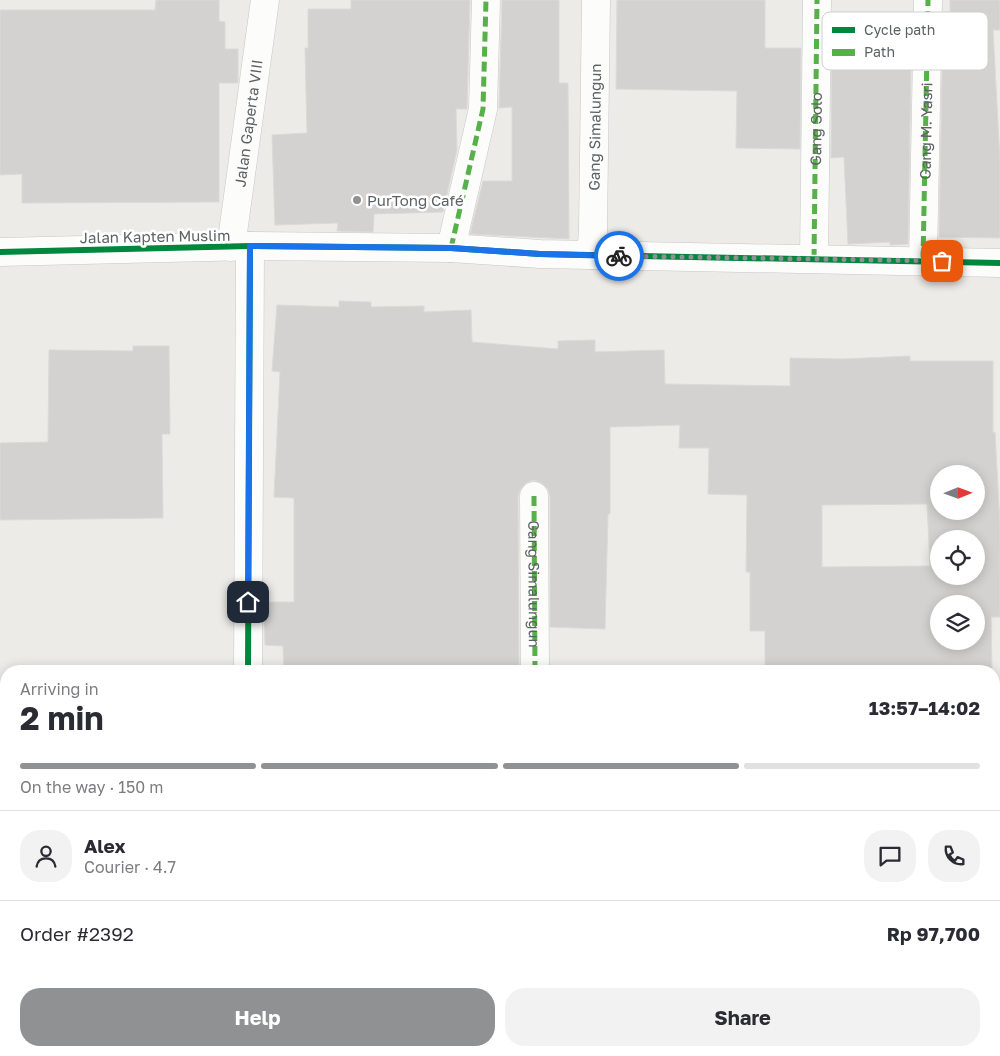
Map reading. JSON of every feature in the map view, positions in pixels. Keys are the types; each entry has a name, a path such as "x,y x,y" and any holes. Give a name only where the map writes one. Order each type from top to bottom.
{"street":[{"name":"Jalan Gaperta VIII","path":"248,665 240,246 265,0"},
{"path":"451,248 482,109 486,0"},
{"name":"Gang Simalungun","path":"591,255 593,231 596,0"},
{"name":"Gang Solo","path":"814,259 817,0"},
{"name":"Gang M. Yasri","path":"923,261 927,70"},
{"name":"Jalan Kapten Muslim","path":"0,252 240,246 451,248 540,254 1000,262"},
{"name":"Gang Simalungun","path":"534,496 535,665"}],"building":[{"path":"156,0 219,0 219,21 225,22 225,49 238,49 238,83 219,83 219,202 22,203 22,174 0,175 0,10 155,10"},
{"path":"351,0 470,0 467,109 456,109 457,150 443,212 374,214 373,232 337,231 338,223 275,225 272,135 307,133 305,48 308,48 308,9 351,9"},
{"path":"502,0 559,0 559,83 568,83 569,239 470,234 483,181 512,181 512,107 499,108"},
{"path":"617,0 765,0 765,48 801,48 800,149 736,148 737,91 616,89"},
{"path":"950,0 1000,0 1000,30 993,30 1000,160 1000,238 939,237 942,70 988,70 988,12 950,12"},
{"path":"832,70 911,70 908,244 890,245 890,242 848,244 844,157 831,158"},
{"path":"339,301 371,302 371,307 424,306 424,312 471,310 472,342 558,349 558,341 595,340 595,352 664,350 665,384 790,386 790,358 843,359 910,356 910,361 993,361 993,433 995,432 1000,524 1000,617 991,617 992,665 765,665 765,631 750,631 750,572 746,572 747,495 708,494 709,448 679,448 680,425 610,427 610,514 608,514 605,629 550,627 550,496 548,489 542,483 533,480 521,488 518,496 519,665 284,665 283,646 265,645 264,602 294,602 294,498 274,497 280,372 272,371 277,305 339,307","holes":["927,504 930,566 822,567 822,505"]},
{"path":"133,346 169,346 170,434 162,434 163,518 0,520 0,443 48,442 49,350 133,351"}],"marked path":[{"path":"451,248 483,109 486,0"},
{"path":"814,259 817,0"},
{"path":"928,0 928,12"},
{"path":"923,261 927,70"},
{"path":"534,496 535,665"}],"cycle path":[{"path":"0,252 250,246 451,248 540,254 1000,263"},
{"path":"248,665 250,246"}],"way so far":[{"path":"619,256 942,261"}],"place":[{"name":"PurTong Café","path":"357,200"}],"route":[{"path":"248,602 250,246 451,248 540,254 619,256"}]}
